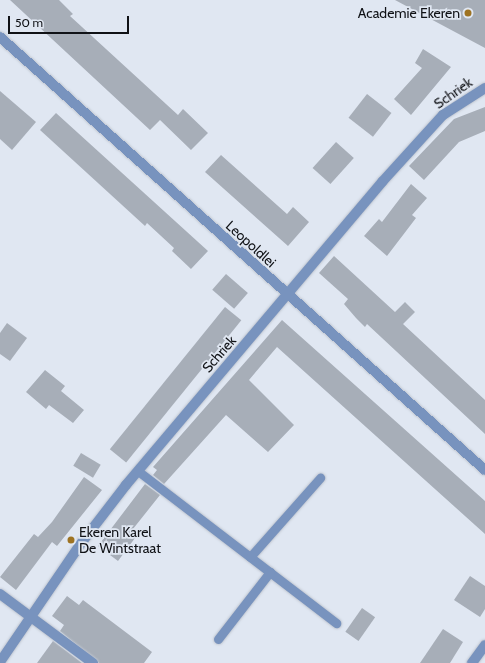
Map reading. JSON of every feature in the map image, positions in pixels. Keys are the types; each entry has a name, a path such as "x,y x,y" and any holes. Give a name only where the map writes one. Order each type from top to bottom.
{"street":[{"name":"Leopoldlei","path":"0,37 287,296 485,470"},
{"name":"Schriek","path":"0,662 79,546 138,471 443,115 485,88"},
{"path":"0,594 94,663"},
{"path":"472,663 485,645"}],"lane":[{"path":"138,471 336,623"},
{"path":"250,557 320,478"},
{"path":"218,638 270,572"}],"building":[{"path":"10,0 59,0 73,14 70,16 178,115 183,109 208,133 191,150 160,120 150,130"},
{"path":"395,0 485,0 485,48"},
{"path":"423,49 451,67 411,115 394,99 422,68 415,63"},
{"path":"0,91 36,122 12,150 0,139"},
{"path":"367,94 391,113 373,137 349,118"},
{"path":"485,107 485,131 459,142 424,180 409,166 454,119"},
{"path":"56,113 208,251 191,269 172,251 174,248 147,223 145,226 40,130"},
{"path":"336,142 354,158 330,184 313,168"},
{"path":"221,155 287,214 293,207 309,222 288,246 205,172"},
{"path":"411,184 427,198 412,215 416,218 387,256 364,236 379,219 382,222"},
{"path":"334,256 395,312 405,302 415,312 403,324 485,400 485,434 367,324 365,327 344,304 348,299 319,273"},
{"path":"226,274 248,293 234,309 212,290"},
{"path":"225,307 241,320 126,462 110,449"},
{"path":"282,320 485,501 485,534 277,347 249,380 294,425 268,452 226,415 164,484 153,475 157,470 153,467"},
{"path":"7,323 27,338 10,361 0,354 0,333"},
{"path":"45,370 65,386 61,391 84,410 73,423 49,405 46,409 26,392"},
{"path":"81,453 101,465 93,478 73,466"},
{"path":"84,477 102,490 57,546 52,542 16,590 0,577 34,534 38,537 52,522"},
{"path":"145,484 160,495 129,534 135,538 118,561 98,546"},
{"path":"470,576 485,586 485,609 480,617 454,600"},
{"path":"67,596 79,605 83,600 152,652 144,663 99,663 60,631 64,625 52,616"},
{"path":"362,608 375,617 358,641 345,632"},
{"path":"443,629 463,642 450,663 420,663"},
{"path":"53,641 82,663 37,663"}],"place":[{"name":"Academie Ekeren","path":"468,13"},
{"name":"Ekeren Karel De Wintstraat","path":"71,540"}]}
